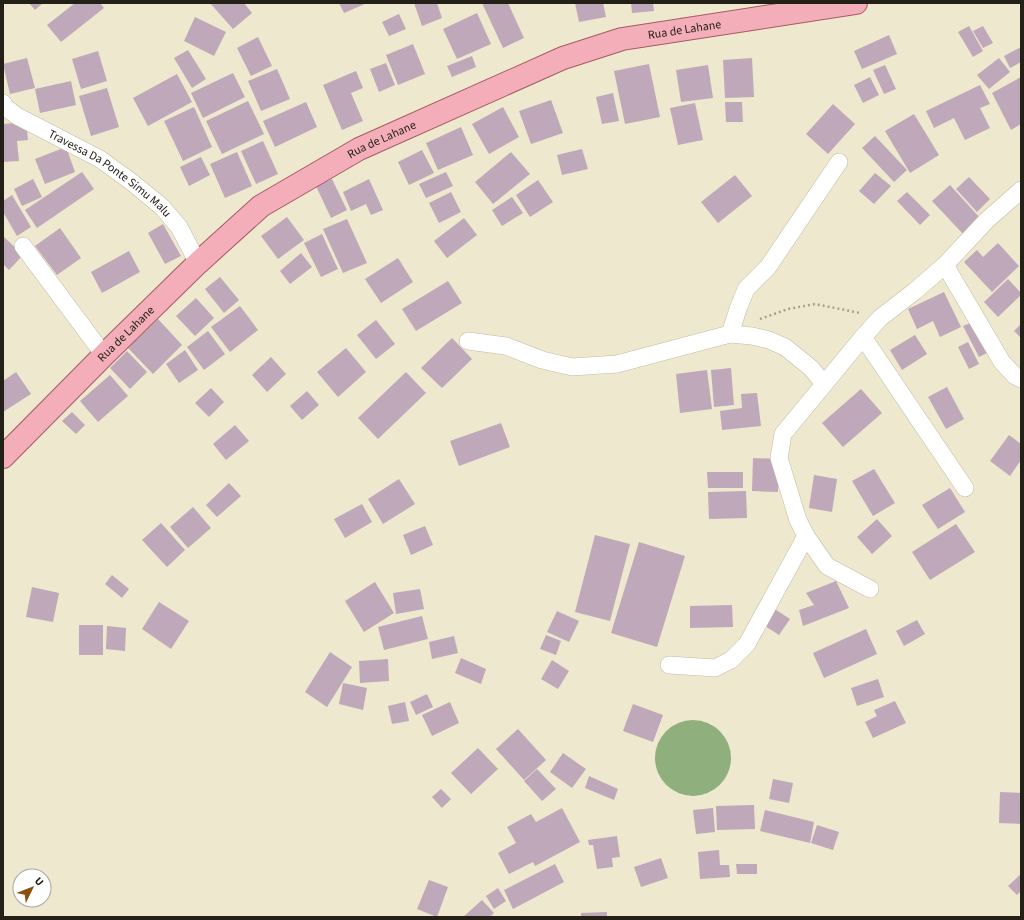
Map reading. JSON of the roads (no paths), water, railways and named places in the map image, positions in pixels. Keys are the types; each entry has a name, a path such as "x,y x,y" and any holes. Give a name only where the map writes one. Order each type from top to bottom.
{"main road":[{"name":"Rua de Lahane","path":"3,457 198,262 261,206 359,149 563,58 622,39 856,3"}],"street":[{"name":"Travessa Da Ponte Simu Malu","path":"3,103 5,107 17,116 100,159 133,183 162,207 179,227 198,262"},
{"path":"730,334 746,289 768,267 839,162"},
{"path":"870,590 827,566 806,536 798,520 779,458 783,434 880,318 945,265 987,220 1021,190"},
{"path":"23,246 104,355"},
{"path":"945,265 1002,362 1015,376 1021,379"},
{"path":"468,341 506,346 542,360 572,367 617,364 730,334 769,340 785,347 811,368 824,384"},
{"path":"863,338 965,488"},
{"path":"669,665 715,668 731,660 747,644 806,536"}]}
